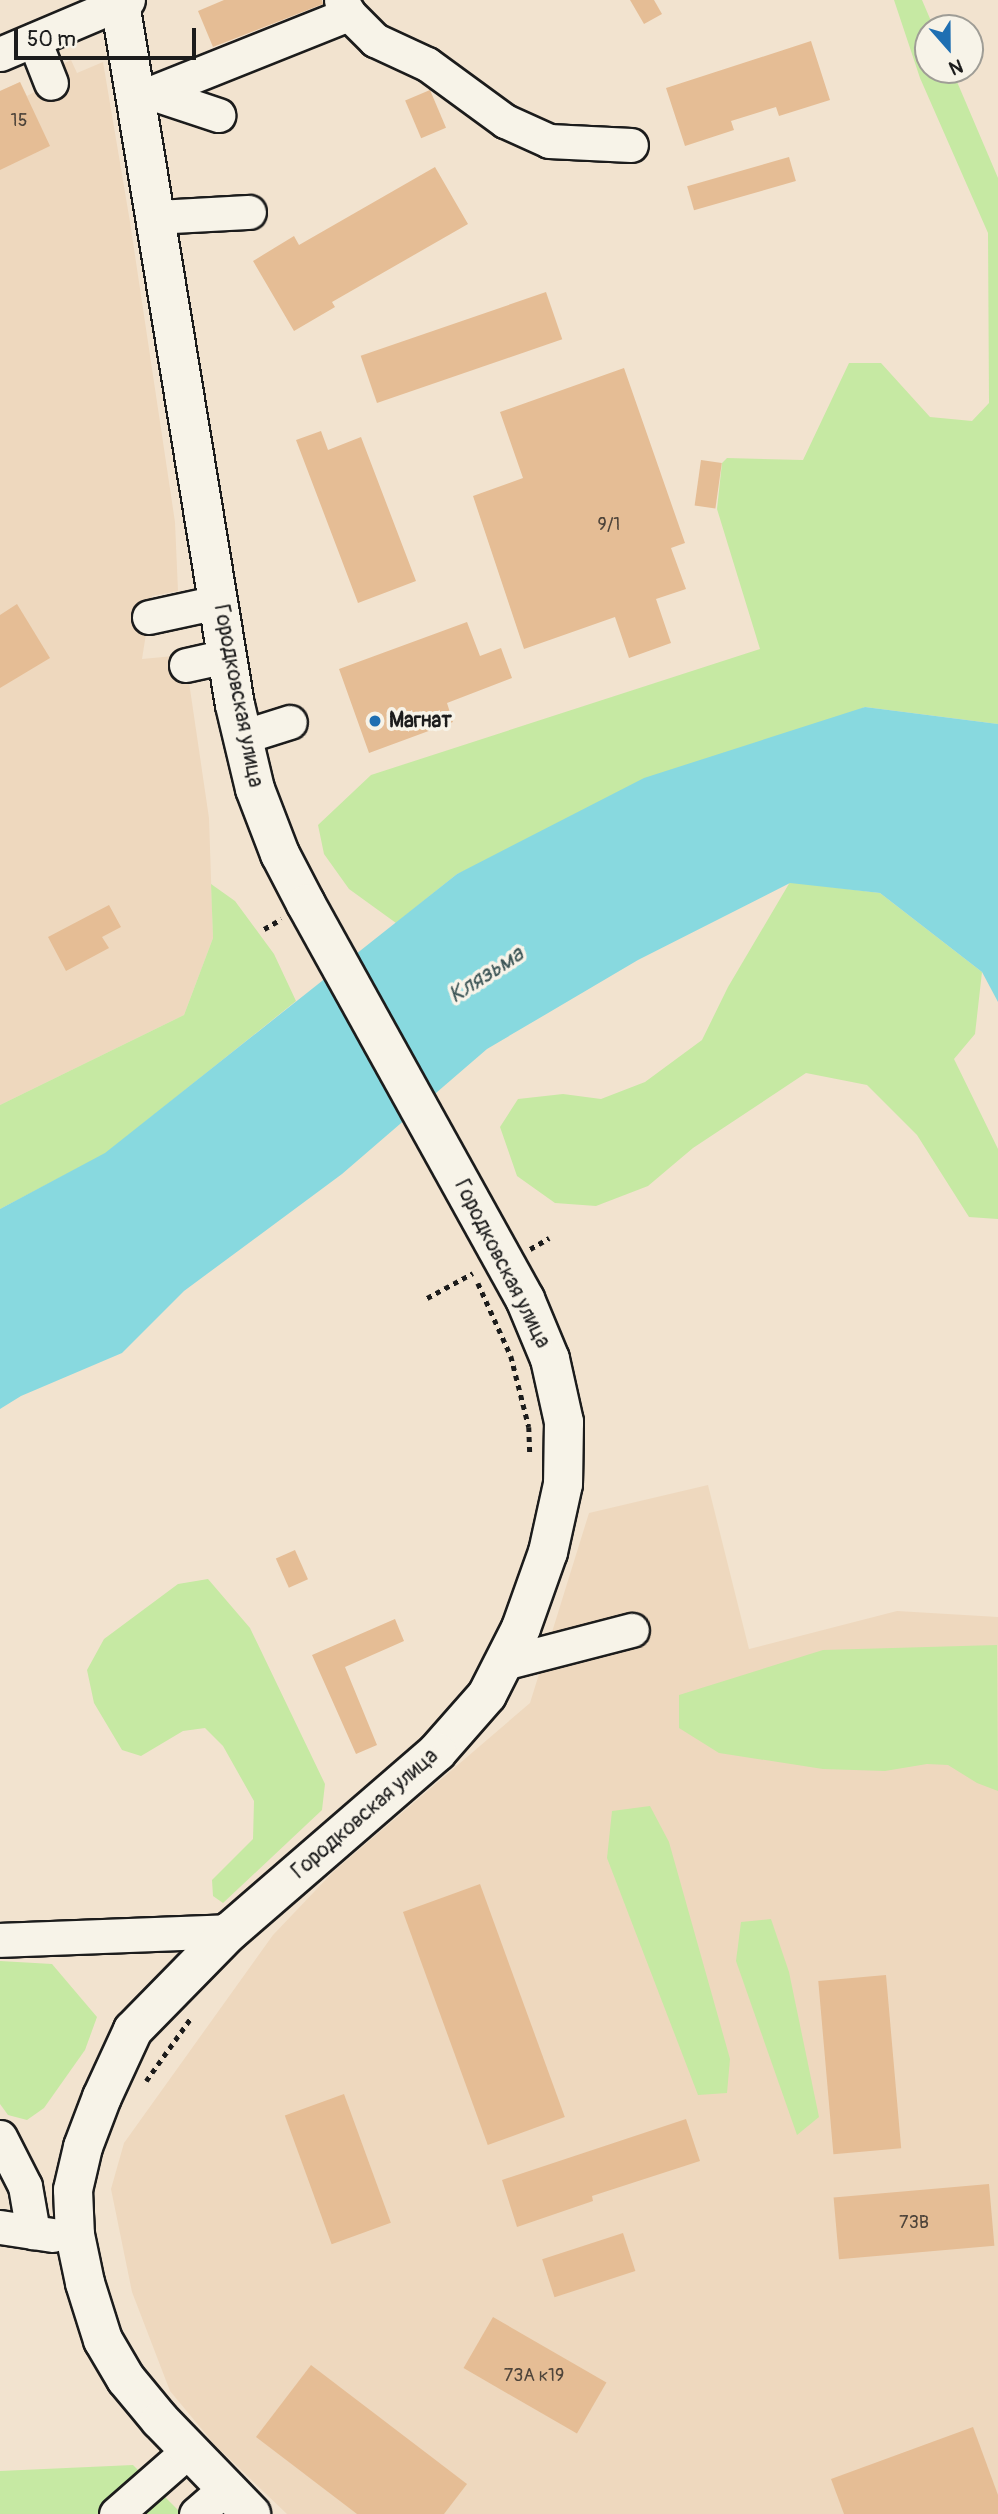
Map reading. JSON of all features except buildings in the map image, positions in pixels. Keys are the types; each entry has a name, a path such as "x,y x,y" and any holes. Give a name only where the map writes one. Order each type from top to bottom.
{"main road":[{"name":"Городковская улица","path":"123,1 144,96 156,217 242,737 294,911 499,1262 550,1359 564,1422 563,1484 548,1552 536,1589 487,1695 437,1752 230,1931 133,2030 102,2096 83,2147 73,2190 75,2235 85,2283 103,2340 126,2379 188,2451 238,2502"}],"street":[{"path":"0,54 123,1"},
{"path":"144,96 345,7 375,40 426,64 505,121 549,141 631,145"},
{"path":"34,40 51,83"},
{"path":"144,96 218,115"},
{"path":"156,217 249,212"},
{"path":"149,617 218,602"},
{"path":"186,664 228,656"},
{"path":"242,737 290,722"},
{"path":"504,1663 632,1630"},
{"path":"0,1940 230,1931"},
{"path":"0,2137 25,2186 33,2232"},
{"path":"0,2227 75,2235"},
{"path":"116,2514 188,2451"},
{"path":"196,2514 238,2502"}],"path":[{"path":"264,929 294,911"},
{"path":"427,1298 549,1238"},
{"path":"145,2083 198,2008"}],"shaded area":[{"path":"71,60 77,73 103,62 130,222 175,522 178,591 152,596 142,659 185,655 209,818 213,938 184,1015 0,1105 0,91 20,82 27,96 60,78 56,67"},
{"path":"708,1485 749,1649 897,1611 998,1617 998,2514 287,2514 215,2445 170,2391 132,2292 111,2189 124,2143 273,1935 334,1871 530,1703 589,1513"}],"green space":[{"path":"894,0 922,0 928,14 914,14 914,60"},
{"path":"923,84 958,84 998,178 998,724 865,707 457,874 396,923 349,889 324,854 318,825 371,775 760,649 717,509 722,463 727,458 803,460 849,363 881,363 930,417 972,421 989,403 988,233"},
{"path":"790,882 880,893 982,972 975,1034 954,1059 998,1149 998,1219 969,1217 917,1135 867,1085 806,1073 693,1148 648,1186 596,1206 555,1203 517,1176 500,1127 518,1099 563,1094 601,1099 645,1082 702,1040 728,987"},
{"path":"211,884 235,901 274,954 296,1001 105,1154 0,1209 0,1105 184,1015 213,938"},
{"path":"208,1579 250,1628 325,1784 322,1810 223,1903 213,1896 212,1880 253,1839 254,1801 223,1746 205,1728 183,1731 141,1756 122,1750 94,1703 87,1670 104,1639 178,1584"},
{"path":"997,1645 998,1791 977,1783 948,1765 927,1764 885,1771 823,1769 719,1753 679,1728 679,1695 823,1650"},
{"path":"650,1806 669,1842 730,2059 727,2093 698,2095 607,1858 612,1811"},
{"path":"771,1919 789,1972 819,2117 797,2135 736,1961 741,1922"},
{"path":"0,1961 52,1964 97,2017 85,2050 44,2108 27,2120 8,2115 0,2104"},
{"path":"133,2465 182,2514 0,2514 0,2471"}],"water":[{"name":"Клязьма","path":"865,707 998,724 998,1002 982,972 880,893 790,883 638,960 487,1049 342,1174 184,1291 122,1353 21,1396 0,1409 0,1209 105,1153 457,874 644,778"}],"place":[{"name":"Магнат","path":"375,721"}]}
